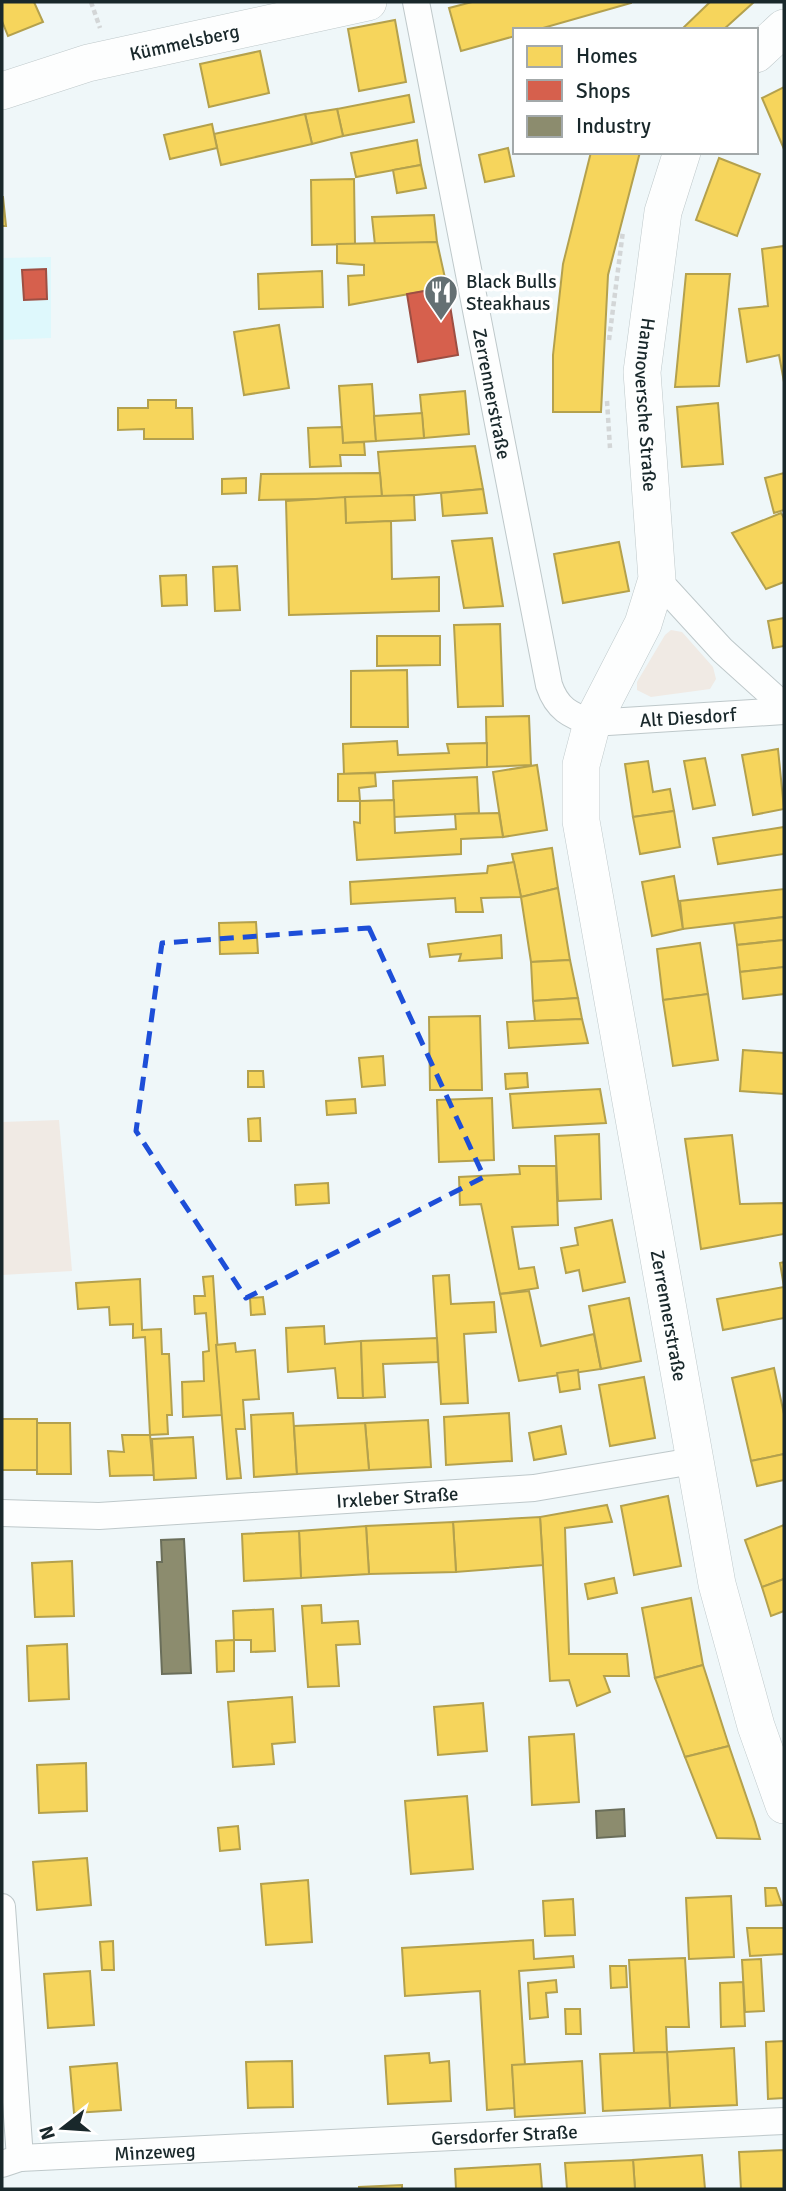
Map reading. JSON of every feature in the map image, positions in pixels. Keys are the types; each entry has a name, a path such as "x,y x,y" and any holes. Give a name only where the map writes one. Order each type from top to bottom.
{"main road":[{"name":"Kümmelsberg","path":"2,91 78,66 368,2"},
{"path":"758,52 784,28"},
{"name":"Hannoversche Straße","path":"580,821 581,765 592,723 643,624 657,579 642,372 663,212 681,154"},
{"name":"Zerrennerstraße","path":"580,821 693,1461 731,1638 756,1726 784,1805"}],"street":[{"name":"Zerrennerstraße","path":"416,2 549,685 556,702 565,713 592,723"},
{"path":"657,579 722,650 784,706"},
{"name":"Alt Diesdorf","path":"592,723 784,711"},
{"name":"Irxleber Straße","path":"2,1513 99,1516 534,1488 693,1461"},
{"path":"2,1907 11,2161"},
{"name":"Gersdorfer Straße","path":"225,2149 784,2121"},
{"name":"Minzeweg","path":"11,2161 225,2149"}],"path":[{"path":"91,2 104,38"}],"highlighted area":[{"path":"369,928 484,1177 246,1298 136,1131 162,943"}],"shaded area":[{"path":"51,257 51,338 2,340 2,258"},
{"path":"671,630 682,632 713,667 716,679 710,689 651,697 637,690 637,682 665,635"},
{"path":"59,1120 72,1271 2,1275 2,1122"}],"building: Homes":[{"path":"2,2 34,2 43,22 8,36 2,21"},
{"path":"472,2 631,2 543,28 513,28 513,37 461,51 449,8"},
{"path":"710,2 754,2 725,28 683,28"},
{"path":"395,20 406,82 359,91 348,29"},
{"path":"260,51 269,93 209,107 200,64"},
{"path":"784,87 784,149 762,98"},
{"path":"409,95 414,122 343,136 337,109"},
{"path":"337,109 343,136 312,144 305,114"},
{"path":"305,114 312,144 221,165 214,134"},
{"path":"212,124 217,148 170,159 164,135"},
{"path":"417,140 421,165 356,177 351,153"},
{"path":"508,148 514,176 485,182 479,155"},
{"path":"590,154 639,154 608,275 601,412 553,412 553,355 563,264"},
{"path":"719,158 760,174 737,236 696,220"},
{"path":"421,165 426,188 397,193 393,170"},
{"path":"354,179 355,244 312,245 311,180"},
{"path":"3,197 6,226 2,226"},
{"path":"434,215 437,242 375,245 372,217"},
{"path":"437,242 447,287 349,305 348,276 364,275 364,265 337,263 337,244"},
{"path":"784,246 784,382 779,355 747,362 739,309 768,306 762,249"},
{"path":"322,271 323,307 259,309 258,274"},
{"path":"686,274 730,274 719,386 675,387"},
{"path":"279,325 289,388 244,395 234,332"},
{"path":"372,384 376,441 343,443 339,386"},
{"path":"465,391 469,434 424,438 420,395"},
{"path":"148,400 176,400 176,408 192,408 193,439 144,439 144,429 118,430 118,408 148,408"},
{"path":"718,403 723,464 682,467 677,407"},
{"path":"422,413 424,438 376,441 374,416"},
{"path":"342,427 343,443 364,442 365,455 340,455 341,466 310,467 308,428"},
{"path":"475,446 483,489 382,498 378,452"},
{"path":"380,473 382,498 259,500 261,474"},
{"path":"784,473 784,510 774,513 765,478"},
{"path":"246,478 246,493 222,494 222,479"},
{"path":"483,489 487,513 443,516 441,493"},
{"path":"414,495 415,520 346,523 345,497"},
{"path":"345,497 346,523 391,521 392,579 439,577 439,611 289,615 286,501"},
{"path":"781,513 784,518 784,582 766,589 732,533"},
{"path":"492,538 503,606 464,608 452,541"},
{"path":"619,542 629,591 563,603 554,554"},
{"path":"237,566 240,610 215,611 213,567"},
{"path":"186,575 187,605 162,606 160,576"},
{"path":"784,618 784,646 773,648 768,621"},
{"path":"500,624 503,706 458,707 454,625"},
{"path":"377,636 440,636 440,665 377,666"},
{"path":"407,670 408,727 351,727 351,671"},
{"path":"529,716 531,765 487,767 486,717"},
{"path":"397,741 398,755 449,753 447,744 487,743 487,767 344,774 343,744"},
{"path":"778,749 784,809 753,815 742,755"},
{"path":"705,758 715,805 693,809 684,761"},
{"path":"648,761 653,792 670,789 674,811 633,817 625,764"},
{"path":"537,765 547,830 503,837 493,772"},
{"path":"375,773 376,786 359,788 360,801 338,801 338,774"},
{"path":"477,777 479,813 394,817 393,781"},
{"path":"394,800 395,833 456,829 455,814 499,813 503,837 461,839 461,854 357,860 354,822 360,823 360,801"},
{"path":"674,811 680,847 640,854 633,817"},
{"path":"784,827 784,854 718,864 713,838"},
{"path":"552,848 558,888 521,897 512,854"},
{"path":"514,862 521,897 481,898 483,912 456,912 455,898 351,904 350,882 487,873 488,866"},
{"path":"674,876 683,929 652,936 642,882"},
{"path":"558,888 570,960 531,962 521,897"},
{"path":"784,889 784,917 683,929 680,901"},
{"path":"784,917 784,940 737,945 734,923"},
{"path":"256,922 258,953 220,954 219,923"},
{"path":"501,935 502,958 459,961 461,954 430,957 428,944"},
{"path":"784,940 784,967 740,972 737,945"},
{"path":"700,943 708,994 663,1000 657,949"},
{"path":"570,960 578,998 533,1001 531,962"},
{"path":"784,967 784,994 743,999 740,972"},
{"path":"708,994 718,1060 673,1066 663,1000"},
{"path":"578,998 582,1019 535,1021 533,1001"},
{"path":"480,1016 482,1090 430,1090 429,1017"},
{"path":"582,1019 588,1043 509,1048 507,1022"},
{"path":"743,1050 784,1053 784,1094 740,1091"},
{"path":"383,1056 385,1085 362,1087 359,1058"},
{"path":"248,1071 263,1071 264,1087 248,1087"},
{"path":"527,1073 528,1087 506,1089 505,1074"},
{"path":"600,1089 606,1123 513,1128 510,1094"},
{"path":"492,1098 494,1160 439,1162 437,1100"},
{"path":"355,1099 356,1113 327,1115 326,1101"},
{"path":"260,1118 261,1141 249,1141 248,1119"},
{"path":"599,1134 601,1199 558,1201 555,1136"},
{"path":"732,1135 740,1204 784,1203 784,1234 701,1249 685,1139"},
{"path":"519,1166 556,1166 558,1225 512,1227 519,1269 534,1267 538,1288 500,1294 481,1204 460,1205 459,1177 520,1174"},
{"path":"328,1183 329,1203 296,1205 295,1185"},
{"path":"612,1220 625,1282 583,1291 579,1270 566,1273 561,1248 578,1245 575,1228"},
{"path":"784,1262 784,1287 780,1263"},
{"path":"449,1275 451,1304 494,1302 496,1332 464,1334 468,1403 441,1404 433,1276"},
{"path":"213,1276 222,1415 183,1417 182,1382 204,1381 203,1352 209,1351 206,1313 195,1314 194,1296 205,1296 203,1277"},
{"path":"140,1279 142,1330 161,1329 162,1354 169,1354 172,1415 167,1415 168,1434 150,1435 145,1337 133,1338 133,1324 110,1325 109,1307 78,1309 76,1283"},
{"path":"784,1287 784,1318 723,1330 717,1299"},
{"path":"529,1291 541,1346 594,1334 601,1369 519,1381 500,1294"},
{"path":"263,1297 265,1314 251,1315 250,1298"},
{"path":"629,1298 641,1361 601,1369 589,1306"},
{"path":"324,1326 325,1344 361,1341 363,1398 338,1398 335,1368 288,1372 286,1328"},
{"path":"437,1338 438,1362 383,1364 385,1397 363,1398 361,1341"},
{"path":"235,1343 236,1352 255,1350 259,1399 243,1400 245,1429 236,1429 241,1478 227,1479 216,1345"},
{"path":"774,1368 784,1414 784,1454 751,1461 732,1378"},
{"path":"578,1370 580,1389 560,1392 557,1373"},
{"path":"644,1377 655,1438 610,1446 599,1385"},
{"path":"293,1413 297,1474 254,1477 251,1415"},
{"path":"509,1413 512,1461 446,1465 444,1417"},
{"path":"2,1419 37,1419 38,1470 2,1470"},
{"path":"428,1420 431,1467 369,1470 365,1423"},
{"path":"37,1423 70,1423 71,1474 37,1474"},
{"path":"365,1423 369,1470 297,1474 294,1426"},
{"path":"561,1426 566,1454 534,1460 529,1433"},
{"path":"122,1435 150,1435 154,1475 110,1476 108,1451 124,1452"},
{"path":"193,1437 196,1478 154,1480 152,1439"},
{"path":"784,1454 784,1480 757,1486 751,1461"},
{"path":"668,1496 681,1566 634,1575 621,1506"},
{"path":"607,1505 612,1522 565,1528 569,1654 627,1654 629,1676 604,1676 610,1692 577,1706 569,1680 550,1681 540,1517"},
{"path":"540,1517 543,1565 456,1572 453,1522"},
{"path":"453,1522 456,1572 369,1574 366,1526"},
{"path":"784,1525 784,1579 762,1587 745,1540"},
{"path":"366,1526 369,1574 301,1578 299,1531"},
{"path":"299,1531 301,1578 244,1581 242,1534"},
{"path":"72,1561 74,1616 35,1617 32,1563"},
{"path":"614,1578 617,1593 588,1599 585,1584"},
{"path":"784,1579 784,1611 771,1616 762,1587"},
{"path":"691,1598 703,1665 655,1678 642,1608"},
{"path":"321,1605 322,1623 358,1621 360,1644 336,1645 339,1686 308,1687 302,1606"},
{"path":"273,1609 275,1651 251,1652 251,1640 234,1640 233,1611"},
{"path":"234,1640 234,1671 217,1672 216,1641"},
{"path":"67,1644 69,1699 29,1701 27,1646"},
{"path":"703,1665 729,1746 685,1757 655,1678"},
{"path":"292,1697 295,1742 272,1744 274,1764 233,1767 228,1702"},
{"path":"483,1703 487,1751 438,1755 434,1707"},
{"path":"574,1734 579,1802 532,1805 529,1737"},
{"path":"729,1746 760,1839 717,1838 685,1757"},
{"path":"86,1763 87,1811 39,1813 37,1765"},
{"path":"467,1796 473,1869 411,1874 405,1801"},
{"path":"238,1826 240,1849 220,1851 218,1828"},
{"path":"87,1858 91,1905 37,1910 33,1862"},
{"path":"308,1880 312,1942 266,1945 261,1884"},
{"path":"765,1888 776,1888 782,1905 766,1906"},
{"path":"731,1896 734,1957 689,1959 686,1898"},
{"path":"573,1899 575,1935 545,1936 543,1901"},
{"path":"747,1928 784,1928 784,1954 750,1956"},
{"path":"533,1940 534,1959 573,1956 574,1967 519,1971 525,2065 512,2065 515,2108 487,2110 480,1991 405,1996 402,1948"},
{"path":"113,1941 114,1970 102,1970 100,1942"},
{"path":"685,1958 689,2027 666,2027 667,2052 634,2053 629,1960"},
{"path":"761,1959 764,2011 745,2012 742,1960"},
{"path":"610,1966 626,1966 627,1987 611,1988"},
{"path":"90,1971 94,2025 48,2028 44,1974"},
{"path":"556,1980 557,1992 546,1993 548,2017 530,2019 528,1983"},
{"path":"743,1982 745,2026 721,2027 720,1983"},
{"path":"565,2009 580,2009 581,2034 566,2034"},
{"path":"784,2041 784,2098 768,2099 766,2042"},
{"path":"734,2048 737,2105 670,2108 667,2052"},
{"path":"667,2052 670,2108 603,2111 600,2054"},
{"path":"429,2053 430,2063 449,2061 451,2101 388,2104 385,2056"},
{"path":"292,2061 293,2107 248,2108 246,2062"},
{"path":"582,2061 585,2113 515,2117 512,2065"},
{"path":"117,2063 121,2110 74,2113 70,2067"},
{"path":"784,2150 784,2189 741,2189 739,2152"},
{"path":"702,2155 705,2189 635,2189 633,2160"},
{"path":"633,2160 635,2189 567,2189 565,2163"},
{"path":"540,2164 542,2189 456,2189 455,2169"},
{"path":"402,2185 402,2189 359,2189 359,2187"}],"building: Shops":[{"path":"46,269 47,299 24,300 22,270"},
{"path":"447,287 458,355 418,362 407,294"}],"building: Industry":[{"path":"184,1539 191,1673 162,1674 157,1562 162,1562 161,1540"},
{"path":"624,1809 625,1836 597,1838 596,1811"}],"place":[{"name":"Black Bulls Steakhaus","path":"441,322"}]}
